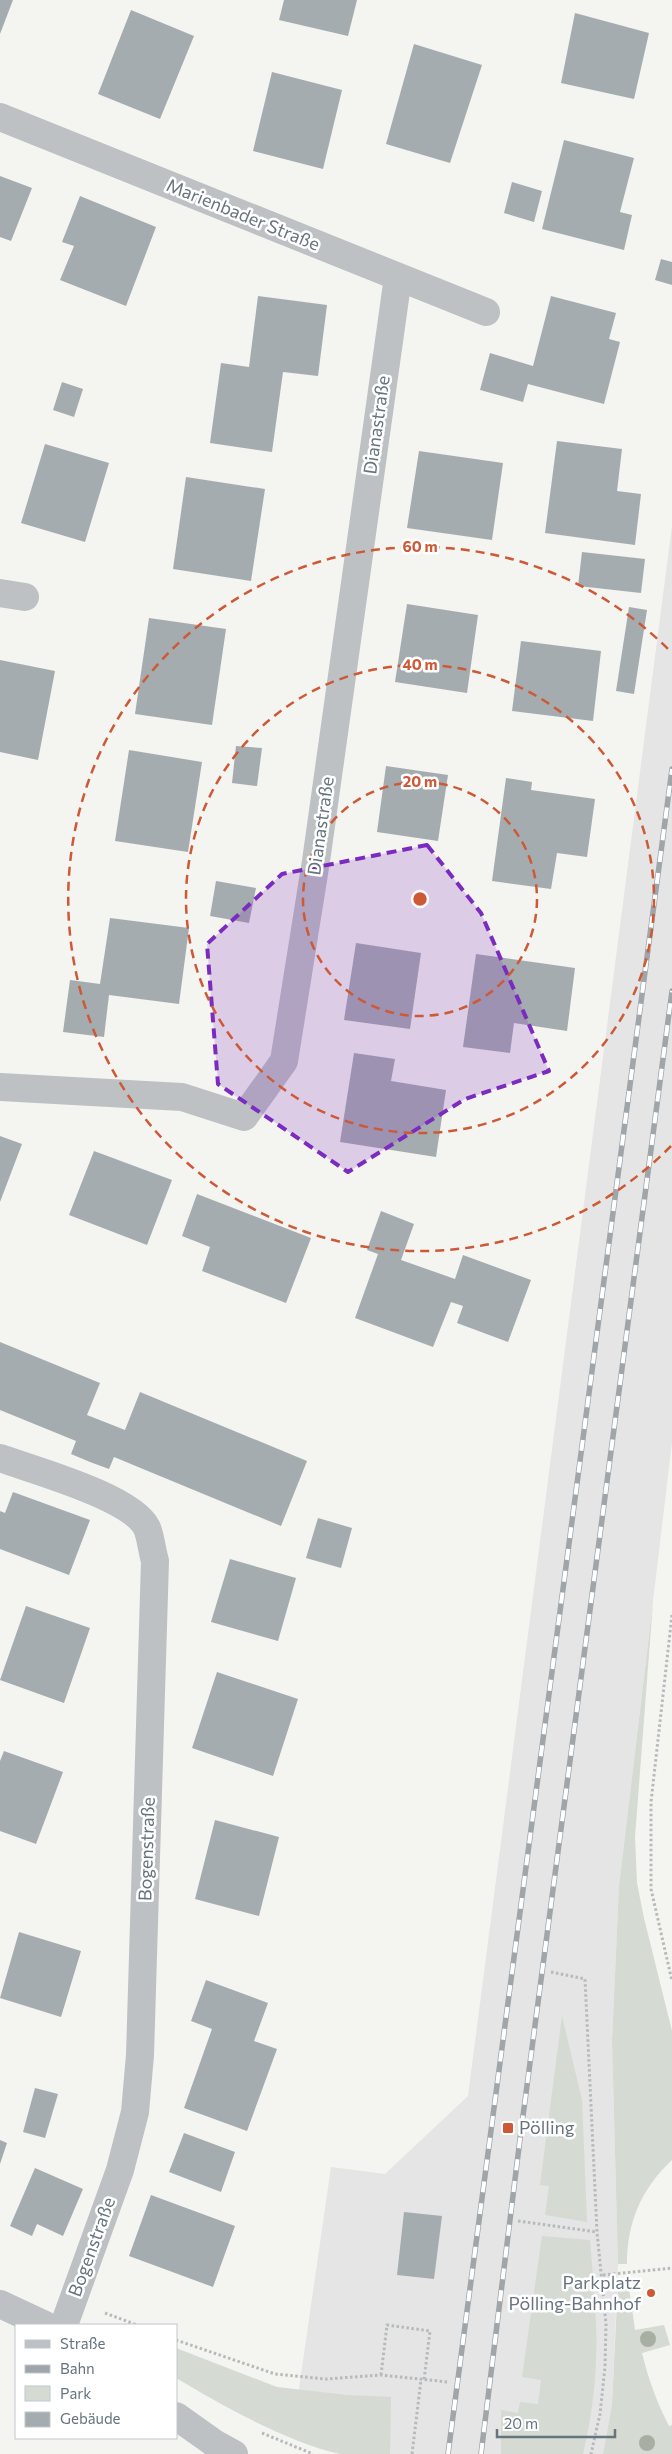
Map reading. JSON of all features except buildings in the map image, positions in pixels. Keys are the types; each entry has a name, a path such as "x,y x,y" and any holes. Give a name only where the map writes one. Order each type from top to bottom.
{"street":[{"name":"Marienbader Straße","path":"0,117 486,312"},
{"name":"Dianastraße","path":"0,1087 182,1098 244,1117 284,1061 316,861 398,277"},
{"name":"Bogenstraße","path":"0,1458 95,1492 128,1507 146,1527 155,1561 140,2046 135,2112 120,2170 64,2324"},
{"path":"0,2304 43,2324"},
{"path":"178,2417 214,2443 234,2454"}],"path":[{"path":"672,1615 651,1812 652,1889 672,1981"},
{"path":"551,1972 585,1979 597,2232 603,2274 606,2324 605,2366 600,2414 591,2454"},
{"path":"518,2221 597,2232"},
{"path":"603,2274 672,2268"},
{"path":"382,2375 387,2325 430,2330 412,2454"},
{"path":"178,2341 275,2374 326,2379 382,2375 448,2382"}],"highlighted area":[{"path":"427,845 481,913 549,1071 465,1099 348,1172 218,1084 207,944 282,874"}],"shaded area":[{"path":"672,526 672,1442 619,1886 612,2041 618,2264 612,2404 603,2454 341,2454 292,2437 331,2167 385,2174 468,2096"}],"green space":[{"path":"653,1602 635,1837 637,1883 672,2031 672,2160 661,2171 644,2195 633,2221 627,2264 618,2264 612,2041 619,1886"},
{"path":"562,2016 582,2100 587,2222 545,2215 549,2186 540,2185"},
{"path":"542,2236 590,2240 596,2314 596,2357 594,2389 587,2438 583,2454 501,2454 501,2410 518,2413 520,2402 538,2404 541,2380 522,2377"},
{"path":"628,2281 635,2330 664,2325 670,2345 642,2353 657,2399 669,2426 672,2425 672,2454 603,2454 612,2404 618,2282"},
{"path":"178,2349 277,2387 347,2395 391,2397 390,2454 340,2454 320,2448 277,2432 178,2379"}],"railway":[{"path":"448,2454 672,769"},
{"path":"481,2454 521,2131 672,991"}],"place":[{"name":"Pölling","path":"508,2128"},
{"name":"Parkplatz Pölling-Bahnhof","path":"651,2293"}]}
